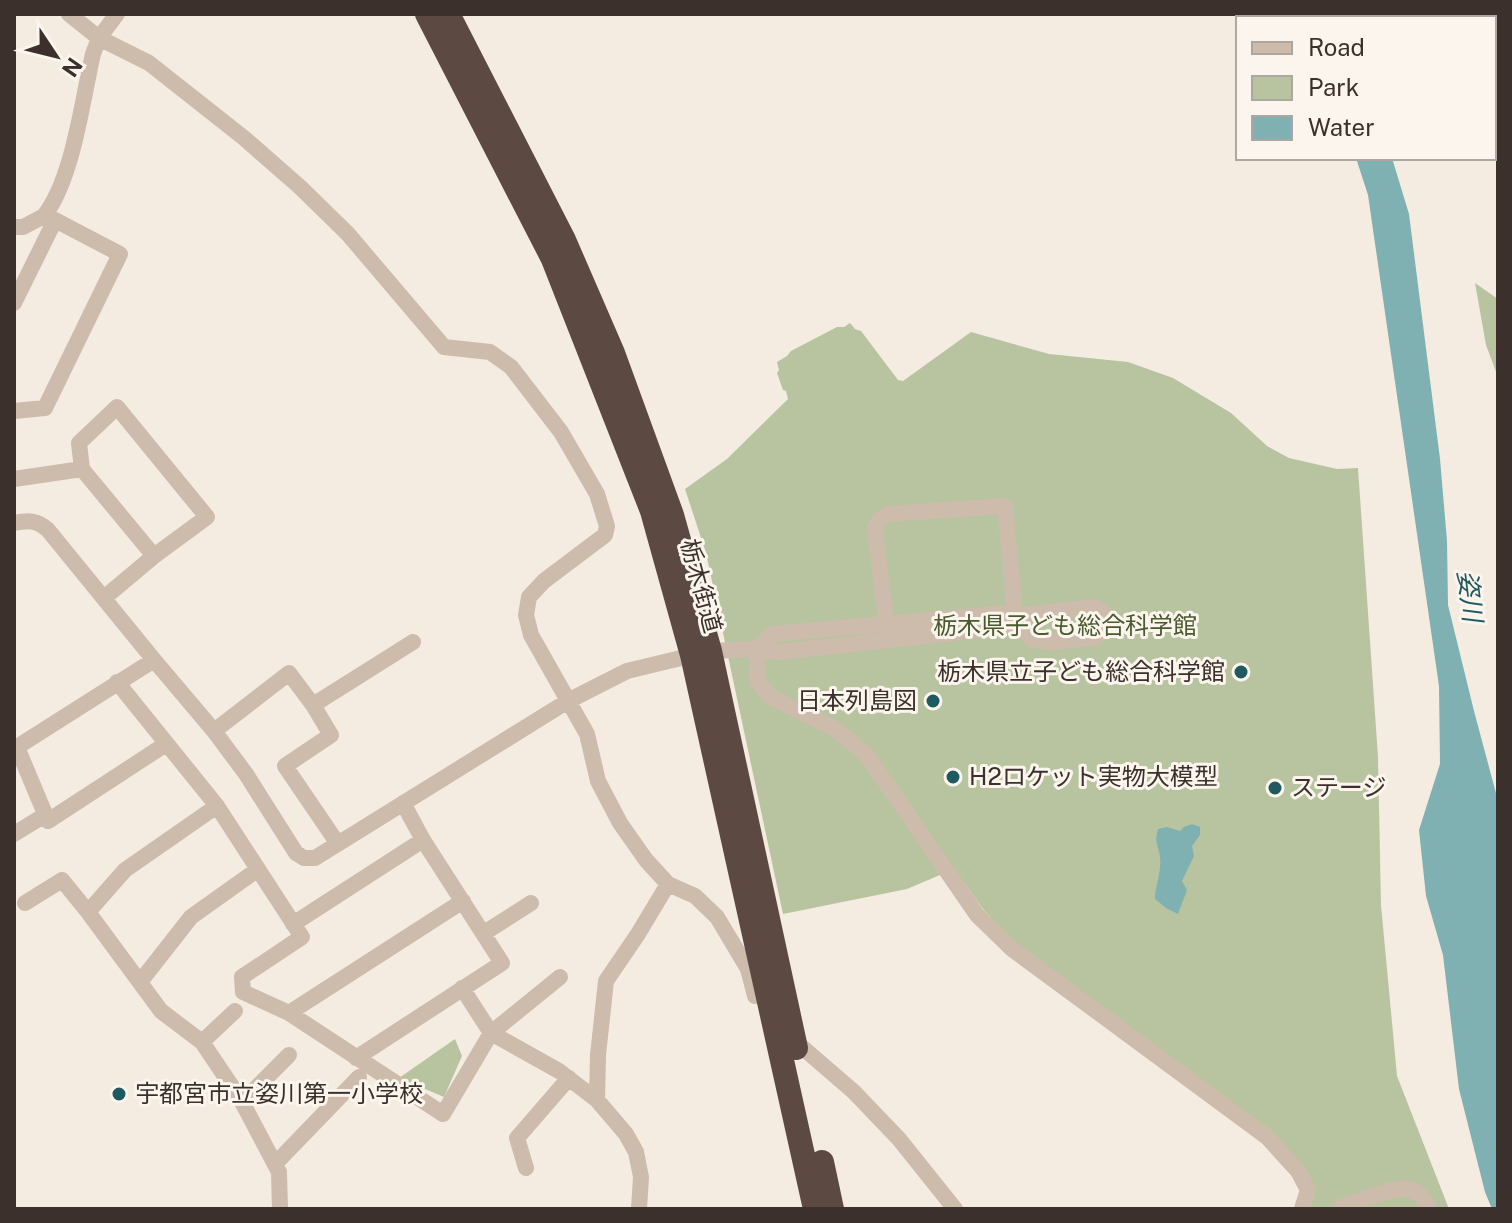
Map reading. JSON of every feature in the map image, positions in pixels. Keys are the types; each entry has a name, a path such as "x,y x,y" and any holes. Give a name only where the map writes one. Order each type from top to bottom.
{"highway":[{"name":"栃木街道","path":"427,14 553,259 652,511 701,653 795,1041 832,1209"},
{"name":"栃木街道","path":"448,14 564,240 613,353 672,515 815,1209"}],"street":[{"path":"69,14 99,38 149,63 244,138 348,234 444,347 490,352 511,367 561,432 597,494 607,526 605,535 544,581 529,597 526,615 531,635 587,734 598,781 620,823 646,860 668,884 695,896 717,917 748,969 755,996"},
{"path":"14,303 50,218 50,209 69,163 93,54 99,38 117,14"},
{"path":"14,227 50,218 120,254 45,408 14,411"},
{"path":"104,598 207,517 117,407 79,443 82,469 154,556"},
{"path":"14,479 82,469"},
{"path":"886,624 875,527 880,519 889,514 1005,506 1015,616"},
{"path":"14,523 39,522 48,530 214,731 246,774 296,853 304,858 315,858 568,701 627,671 701,653 756,649 780,652 1018,626 1033,640 1052,642 1093,638 1105,631 1105,614 1094,607 773,634 756,649"},
{"path":"313,705 413,642"},
{"path":"756,649 758,682 771,697 835,729 866,754 977,915 1012,949 1267,1137 1298,1171 1308,1190 1302,1209"},
{"path":"154,660 17,747 19,764 48,821 166,744"},
{"path":"214,731 289,673 331,735 285,766 338,844"},
{"path":"117,682 217,806 302,937 242,977 243,992 289,1013 443,1114 491,1033 560,977"},
{"path":"356,1058 502,963 423,840 403,803"},
{"path":"88,912 125,870 217,806"},
{"path":"14,834 45,815"},
{"path":"293,924 423,840"},
{"path":"140,982 191,917 257,870"},
{"path":"25,903 62,880 161,1011 202,1042 242,1102 279,1172 280,1209"},
{"path":"597,1100 606,981 668,884"},
{"path":"289,1013 463,901"},
{"path":"484,933 531,903"},
{"path":"462,988 491,1033 569,1078 597,1100 626,1134 636,1152 641,1177 639,1209"},
{"path":"202,1042 235,1011"},
{"path":"795,1041 854,1092 899,1139 955,1209"},
{"path":"242,1102 289,1055"},
{"path":"275,1164 359,1077"},
{"path":"526,1168 517,1138 569,1078"},
{"path":"1336,1208 1399,1189 1411,1189 1429,1209"}],"green space":[{"path":"1475,283 1498,299 1498,377 1486,345"},
{"name":"栃木県子ども総合科学館","path":"850,323 861,331 898,380 903,381 971,332 1049,354 1128,362 1173,378 1231,413 1267,446 1289,458 1337,469 1358,468 1378,757 1381,905 1397,1076 1449,1209 1307,1209 1299,1162 1015,944 983,909 954,869 907,889 783,914 706,553 685,489 727,459 788,399 777,373 777,362 791,351"},
{"path":"455,1039 462,1056 444,1097 399,1078"}],"water":[{"path":"1357,160 1393,160 1409,214 1440,459 1447,541 1448,605 1497,797 1498,1209 1492,1209 1485,1192 1459,1089 1443,955 1426,896 1419,830 1440,764 1439,686 1368,195"},
{"path":"1192,824 1200,827 1200,835 1192,846 1194,856 1182,881 1187,890 1178,914 1155,899 1160,862 1157,834 1158,829 1167,827 1180,831"}],"place":[{"name":"栃木県立子ども総合科学館","path":"1241,672"},
{"name":"日本列島図","path":"933,701"},
{"name":"H2ロケット実物大模型","path":"953,777"},
{"name":"ステージ","path":"1275,788"},
{"name":"宇都宮市立姿川第一小学校","path":"119,1094"}],"water label":[{"name":"姿川","path":"1470,596"}]}
